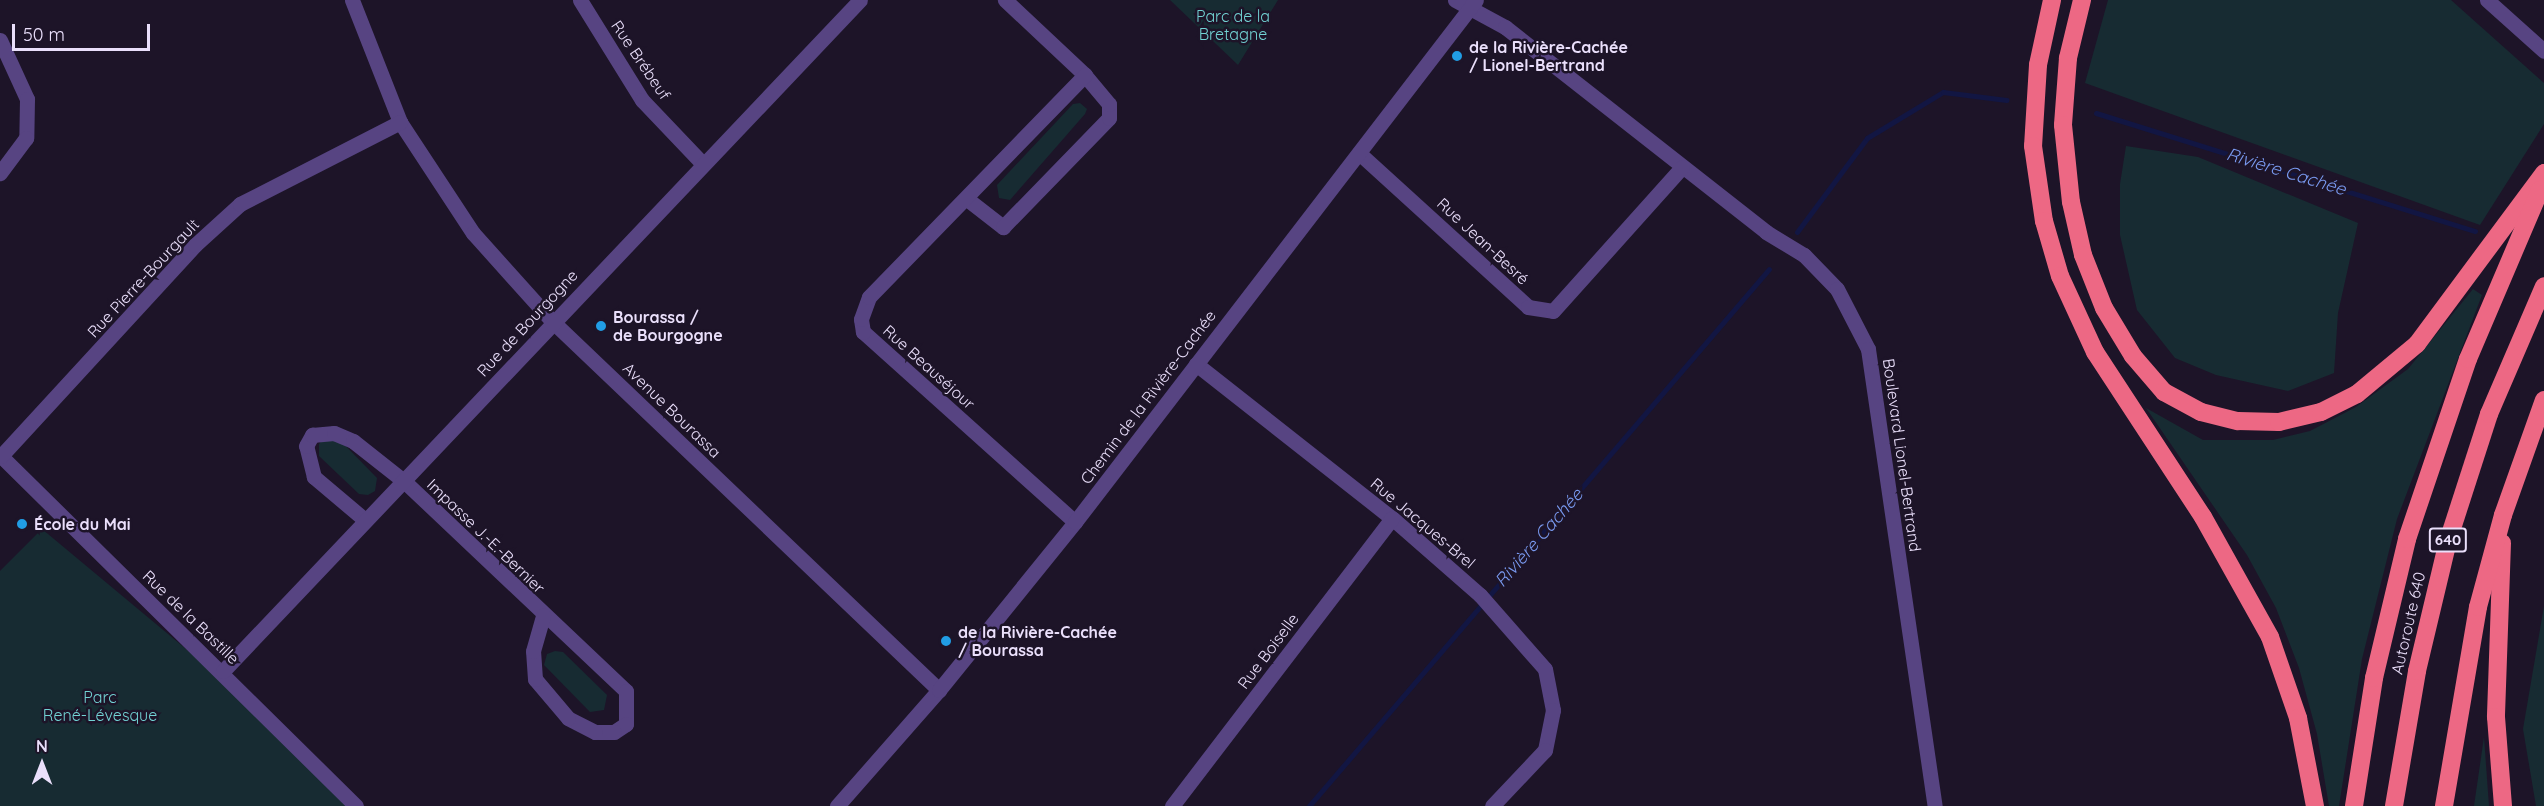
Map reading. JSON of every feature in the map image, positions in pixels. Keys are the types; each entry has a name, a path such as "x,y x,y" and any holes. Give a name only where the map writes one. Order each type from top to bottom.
{"highway":[{"path":"2052,0 2038,65 2034,146 2043,213 2058,268 2095,352 2208,525 2270,637 2298,718 2315,806"},
{"path":"2082,0 2068,58 2063,125 2071,202 2084,255 2104,308 2133,356 2164,392 2201,412 2238,421 2279,422 2321,411 2357,394 2417,344 2544,173"},
{"path":"2354,806 2374,678 2407,540 2468,359 2544,182"},
{"name":"Autoroute 640","path":"2394,806 2417,670 2448,541 2489,414 2544,286"},
{"name":"640","path":"2444,806 2470,644 2503,515 2544,400"},
{"path":"2503,515 2496,717 2503,806"}],"street":[{"name":"Avenue Bourassa","path":"352,0 400,122 473,233 552,321 939,690"},
{"name":"Rue Brébeuf","path":"580,0 642,100 702,163"},
{"name":"Rue de Bourgogne","path":"223,671 365,520 405,482 552,321 860,0"},
{"path":"967,199 1003,227 1109,118 1109,104 1085,75 1005,0"},
{"name":"Boulevard Lionel-Bertrand","path":"1455,0 1473,4 1505,27 1682,167 1803,255 1837,289 1868,349 1935,806"},
{"path":"2487,0 2544,51"},
{"name":"Chemin de la Rivière-Cachée","path":"837,806 939,690 1075,522 1473,4"},
{"path":"0,40 27,99 26,138 0,173"},
{"name":"Rue Beauséjour","path":"1075,522 863,332 861,319 869,297 967,199 1085,75"},
{"name":"Rue Pierre-Bourgault","path":"1,456 195,245 240,204 400,122"},
{"name":"Rue Jean-Besré","path":"1359,153 1528,308 1554,310 1682,167"},
{"name":"Rue Jacques-Brel","path":"1196,364 1392,518 1480,595 1545,669 1553,710 1545,750 1492,806"},
{"name":"Impasse J.-E.-Bernier","path":"365,520 314,477 306,446 312,435 334,433 353,441 405,482 543,615 626,691 626,724 614,732 595,732 568,718 535,678 533,651 543,615"},
{"name":"Rue de la Bastille","path":"1,456 223,671 356,806"},
{"name":"Rue Boiselle","path":"1172,806 1392,518"}],"green space":[{"name":"Parc de la Bretagne","path":"1170,0 1278,0 1238,65"},
{"path":"2108,0 2451,0 2544,83 2544,124 2480,225 2085,83"},
{"path":"1080,103 1087,109 1085,114 1010,200 999,198 997,185 1073,104"},
{"path":"2126,146 2198,157 2358,223 2338,313 2334,373 2288,391 2216,375 2175,358 2137,310 2120,235 2120,184"},
{"path":"2473,289 2482,295 2397,519 2362,659 2339,806 2329,806 2317,734 2299,668 2276,608 2247,555 2146,408 2203,440 2273,440 2310,431 2356,407 2408,369"},
{"path":"325,437 339,439 377,478 375,491 368,495 359,494 319,456 319,444"},
{"name":"Parc René-Lévesque","path":"42,529 216,674 348,806 0,806 0,571"},
{"path":"2544,606 2544,806 2536,806 2523,729"},
{"path":"555,651 563,652 607,695 604,710 590,712 544,665 547,654"},
{"path":"2484,737 2489,806 2474,806"}],"waterway":[{"name":"Rivière Cachée","path":"1797,232 1867,138 1943,92 2006,100"},
{"name":"Rivière Cachée","path":"2096,113 2475,231"},
{"name":"Rivière Cachée","path":"1309,806 1769,269"}],"place":[{"name":"de la Rivière-Cachée / Lionel-Bertrand","path":"1457,56"},
{"name":"Bourassa / de Bourgogne","path":"601,326"},
{"name":"École du Mai","path":"22,524"},
{"name":"de la Rivière-Cachée / Bourassa","path":"946,641"}]}
